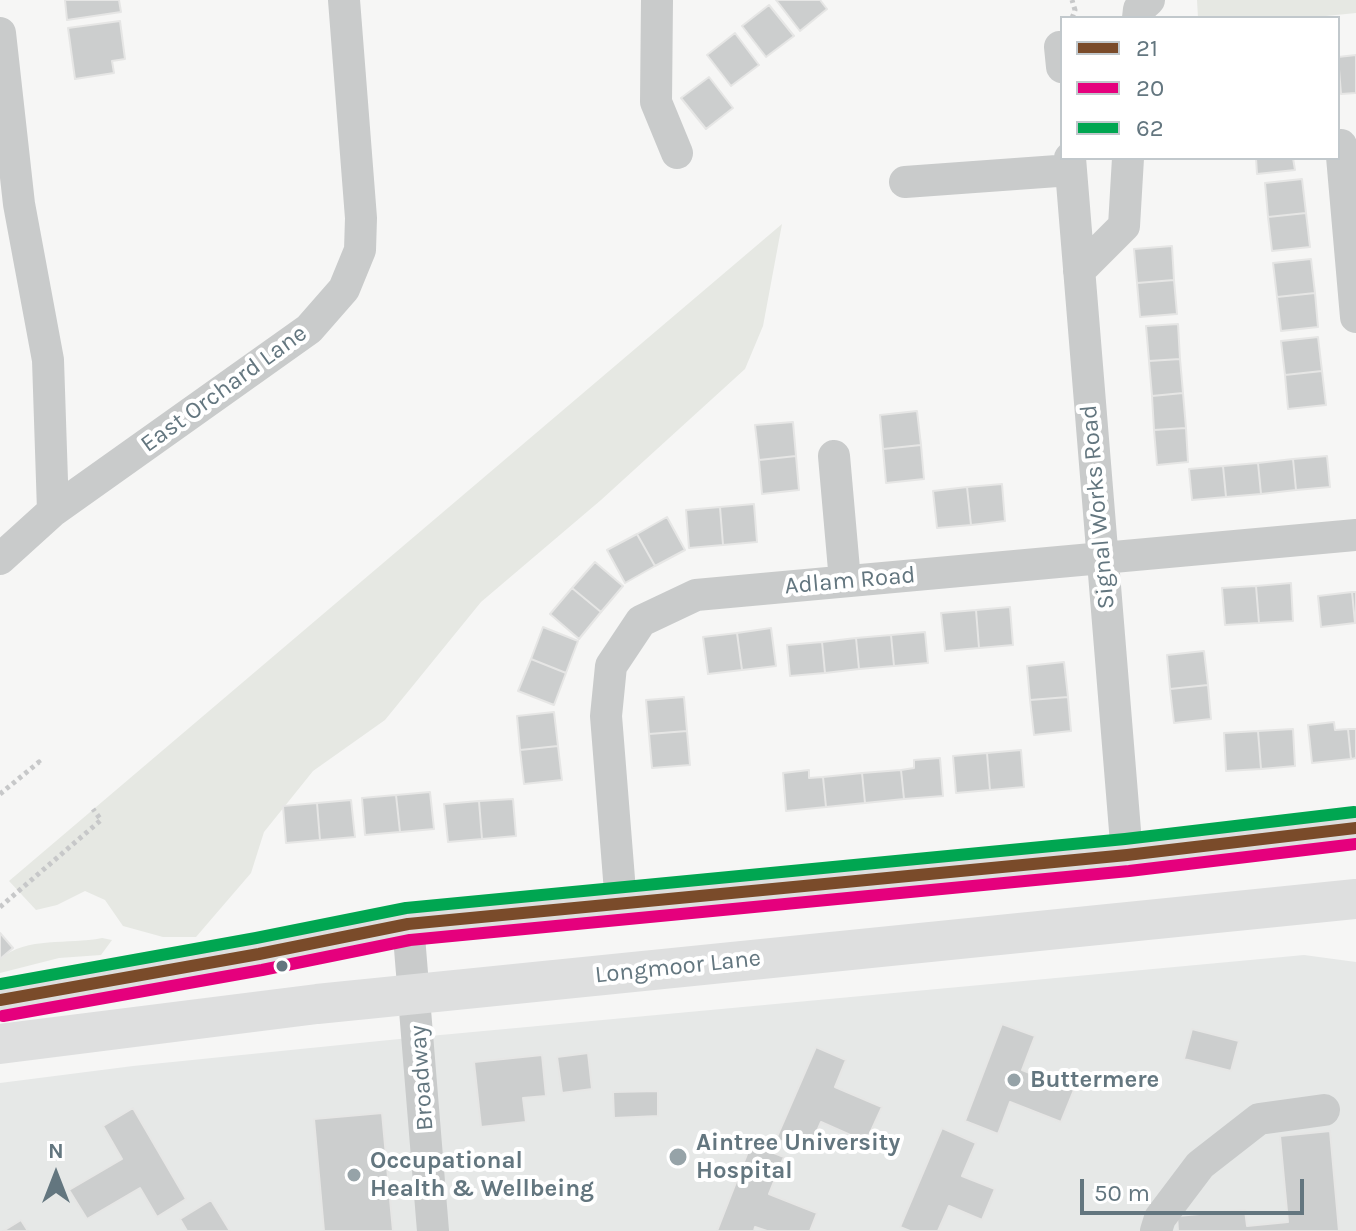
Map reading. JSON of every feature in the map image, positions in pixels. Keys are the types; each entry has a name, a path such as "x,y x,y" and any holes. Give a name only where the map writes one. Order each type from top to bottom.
{"main road":[{"path":"0,1000 408,924 1127,855 1356,828"},
{"name":"Longmoor Lane","path":"0,1044 415,994 1356,899"}],"street":[{"name":"East Orchard Lane","path":"0,559 53,511 309,329 344,289 360,250 361,218 344,0"},
{"path":"1138,16 1139,9 1149,0"},
{"path":"657,4 656,102 677,153"},
{"path":"0,33 19,204 48,360 53,511"},
{"path":"1341,145 1356,317"},
{"path":"1079,271 1124,226 1128,160"},
{"path":"905,182 1071,164"},
{"name":"Signal Works Road","path":"1071,164 1127,855"},
{"path":"834,456 845,581"},
{"name":"Adlam Road","path":"621,904 606,716 611,666 641,621 696,595 1356,535"},
{"name":"Broadway","path":"408,924 433,1231"},
{"path":"1156,1231 1160,1218 1200,1165 1259,1119 1324,1110"}],"path":[{"path":"0,794 40,764"},
{"path":"0,907 101,820 93,809"}],"shaded area":[{"path":"1197,0 1356,0 1356,13 1326,16 1198,16"},
{"path":"782,224 763,326 745,369 601,500 481,602 385,720 313,771 264,832 251,873 196,937 163,937 123,926 105,900 85,891 57,905 36,910 9,881"},
{"path":"102,938 112,940 101,955 59,958 0,973 0,959 23,947"},
{"name":"Aintree University Hospital","path":"1304,955 1356,962 1356,1231 0,1231 0,1083 419,1037"}],"building":[{"path":"65,0 119,0 121,12 67,20"},
{"path":"776,0 820,0 827,9 800,31"},
{"path":"769,5 794,36 766,57 742,26"},
{"path":"120,21 125,59 112,61 114,73 75,79 68,28"},
{"path":"735,33 759,65 731,86 707,55"},
{"path":"1356,55 1356,93 1341,94 1340,57"},
{"path":"709,77 733,108 706,129 681,98"},
{"path":"1256,160 1293,160 1295,170 1257,174"},
{"path":"1302,179 1306,213 1268,217 1265,183"},
{"path":"1306,213 1310,247 1272,251 1268,217"},
{"path":"1172,246 1174,280 1137,283 1134,249"},
{"path":"1311,259 1315,293 1277,297 1273,263"},
{"path":"1174,280 1177,314 1140,317 1137,283"},
{"path":"1315,293 1318,327 1281,331 1277,297"},
{"path":"1178,324 1180,359 1149,361 1146,326"},
{"path":"1318,337 1322,371 1285,375 1281,341"},
{"path":"1180,359 1183,393 1152,396 1149,361"},
{"path":"1322,371 1326,405 1288,409 1285,375"},
{"path":"1183,393 1186,428 1154,430 1152,396"},
{"path":"917,411 921,445 883,449 880,415"},
{"path":"793,422 796,456 759,460 755,425"},
{"path":"1186,428 1188,462 1157,465 1154,430"},
{"path":"921,445 924,479 886,483 883,449"},
{"path":"796,456 799,490 762,494 759,460"},
{"path":"1327,456 1330,487 1296,490 1293,459"},
{"path":"1293,459 1296,490 1261,494 1258,463"},
{"path":"1258,463 1261,494 1226,497 1223,466"},
{"path":"1223,466 1226,497 1192,500 1189,469"},
{"path":"1002,484 1005,521 971,525 967,487"},
{"path":"967,487 971,525 937,528 933,491"},
{"path":"754,504 757,542 723,545 720,507"},
{"path":"720,507 723,545 689,548 686,510"},
{"path":"667,517 685,550 655,566 637,534"},
{"path":"637,534 655,566 625,583 607,550"},
{"path":"595,562 623,586 601,612 572,588"},
{"path":"1291,583 1293,621 1259,623 1256,586"},
{"path":"1256,586 1259,623 1225,625 1222,588"},
{"path":"572,588 601,612 579,639 550,614"},
{"path":"1352,592 1356,592 1356,623 1355,623"},
{"path":"1352,592 1355,623 1321,627 1318,596"},
{"path":"1010,607 1013,645 979,648 976,610"},
{"path":"976,610 979,648 945,651 941,613"},
{"path":"543,627 578,641 566,673 531,659"},
{"path":"771,628 776,666 742,670 737,633"},
{"path":"925,632 928,663 894,666 891,635"},
{"path":"737,633 742,670 708,674 703,637"},
{"path":"891,635 894,666 859,669 856,638"},
{"path":"856,638 859,669 825,673 822,642"},
{"path":"822,642 825,673 790,676 787,645"},
{"path":"1204,651 1208,685 1170,689 1167,655"},
{"path":"531,659 566,673 554,705 518,691"},
{"path":"1064,662 1068,697 1030,700 1027,666"},
{"path":"1208,685 1211,719 1174,723 1170,689"},
{"path":"684,697 687,731 649,734 646,700"},
{"path":"1068,697 1071,731 1034,735 1030,700"},
{"path":"554,712 558,746 520,750 517,716"},
{"path":"1334,722 1335,730 1348,729 1351,759 1312,763 1308,725"},
{"path":"1293,729 1295,766 1261,769 1258,731"},
{"path":"1348,729 1356,729 1356,758 1351,759"},
{"path":"687,731 690,765 652,768 649,734"},
{"path":"1258,731 1261,769 1226,771 1224,733"},
{"path":"558,746 562,780 524,784 520,750"},
{"path":"1021,750 1024,787 990,790 987,753"},
{"path":"987,753 990,790 956,793 953,756"},
{"path":"940,758 943,796 904,799 901,770 914,768 914,760"},
{"path":"809,770 809,778 823,777 826,807 786,811 783,773"},
{"path":"901,770 904,799 865,803 862,773"},
{"path":"862,773 865,803 826,807 823,777"},
{"path":"430,792 434,829 400,832 396,795"},
{"path":"396,795 400,832 365,835 362,798"},
{"path":"513,799 516,836 482,839 479,801"},
{"path":"351,800 355,837 320,840 317,803"},
{"path":"479,801 482,839 448,842 444,804"},
{"path":"317,803 320,840 286,843 283,806"},
{"path":"0,933 13,948 0,959"},
{"name":"Buttermere","path":"1002,1024 1035,1036 1022,1070 1074,1090 1061,1122 1010,1102 998,1134 965,1121"},
{"path":"1192,1029 1239,1041 1231,1071 1184,1059"},
{"path":"816,1047 846,1060 835,1087 882,1107 866,1142 821,1122 808,1152 776,1139"},
{"path":"588,1053 592,1089 562,1093 557,1057"},
{"path":"542,1055 546,1096 523,1098 526,1122 481,1127 474,1062"},
{"path":"658,1091 658,1116 614,1118 613,1092"},
{"path":"133,1108 186,1199 157,1217 140,1188 87,1219 69,1190 122,1159 103,1126"},
{"name":"Occupational Health & Wellbeing","path":"382,1113 393,1231 324,1231 314,1119"},
{"path":"942,1128 976,1143 962,1176 995,1189 982,1220 949,1206 938,1231 910,1231 900,1227"},
{"path":"1330,1131 1339,1231 1178,1231 1177,1216 1245,1210 1247,1226 1288,1222 1280,1136"},
{"path":"751,1144 784,1157 769,1194 817,1213 810,1231 767,1231 755,1227 754,1231 717,1231"},
{"path":"211,1200 230,1231 187,1231 180,1219"},
{"path":"21,1220 28,1231 3,1231"}],"transit line":[{"name":"62","path":"0,984 406,908 1125,839 1354,812"},
{"name":"21","path":"0,1000 408,924 1127,855 1356,828"},
{"name":"20","path":"3,1016 410,940 1129,871 1356,844"}],"place":[{"name":"Buttermere","path":"1014,1080"},
{"name":"Aintree University Hospital","path":"678,1157"},
{"name":"Occupational Health & Wellbeing","path":"354,1175"}]}
